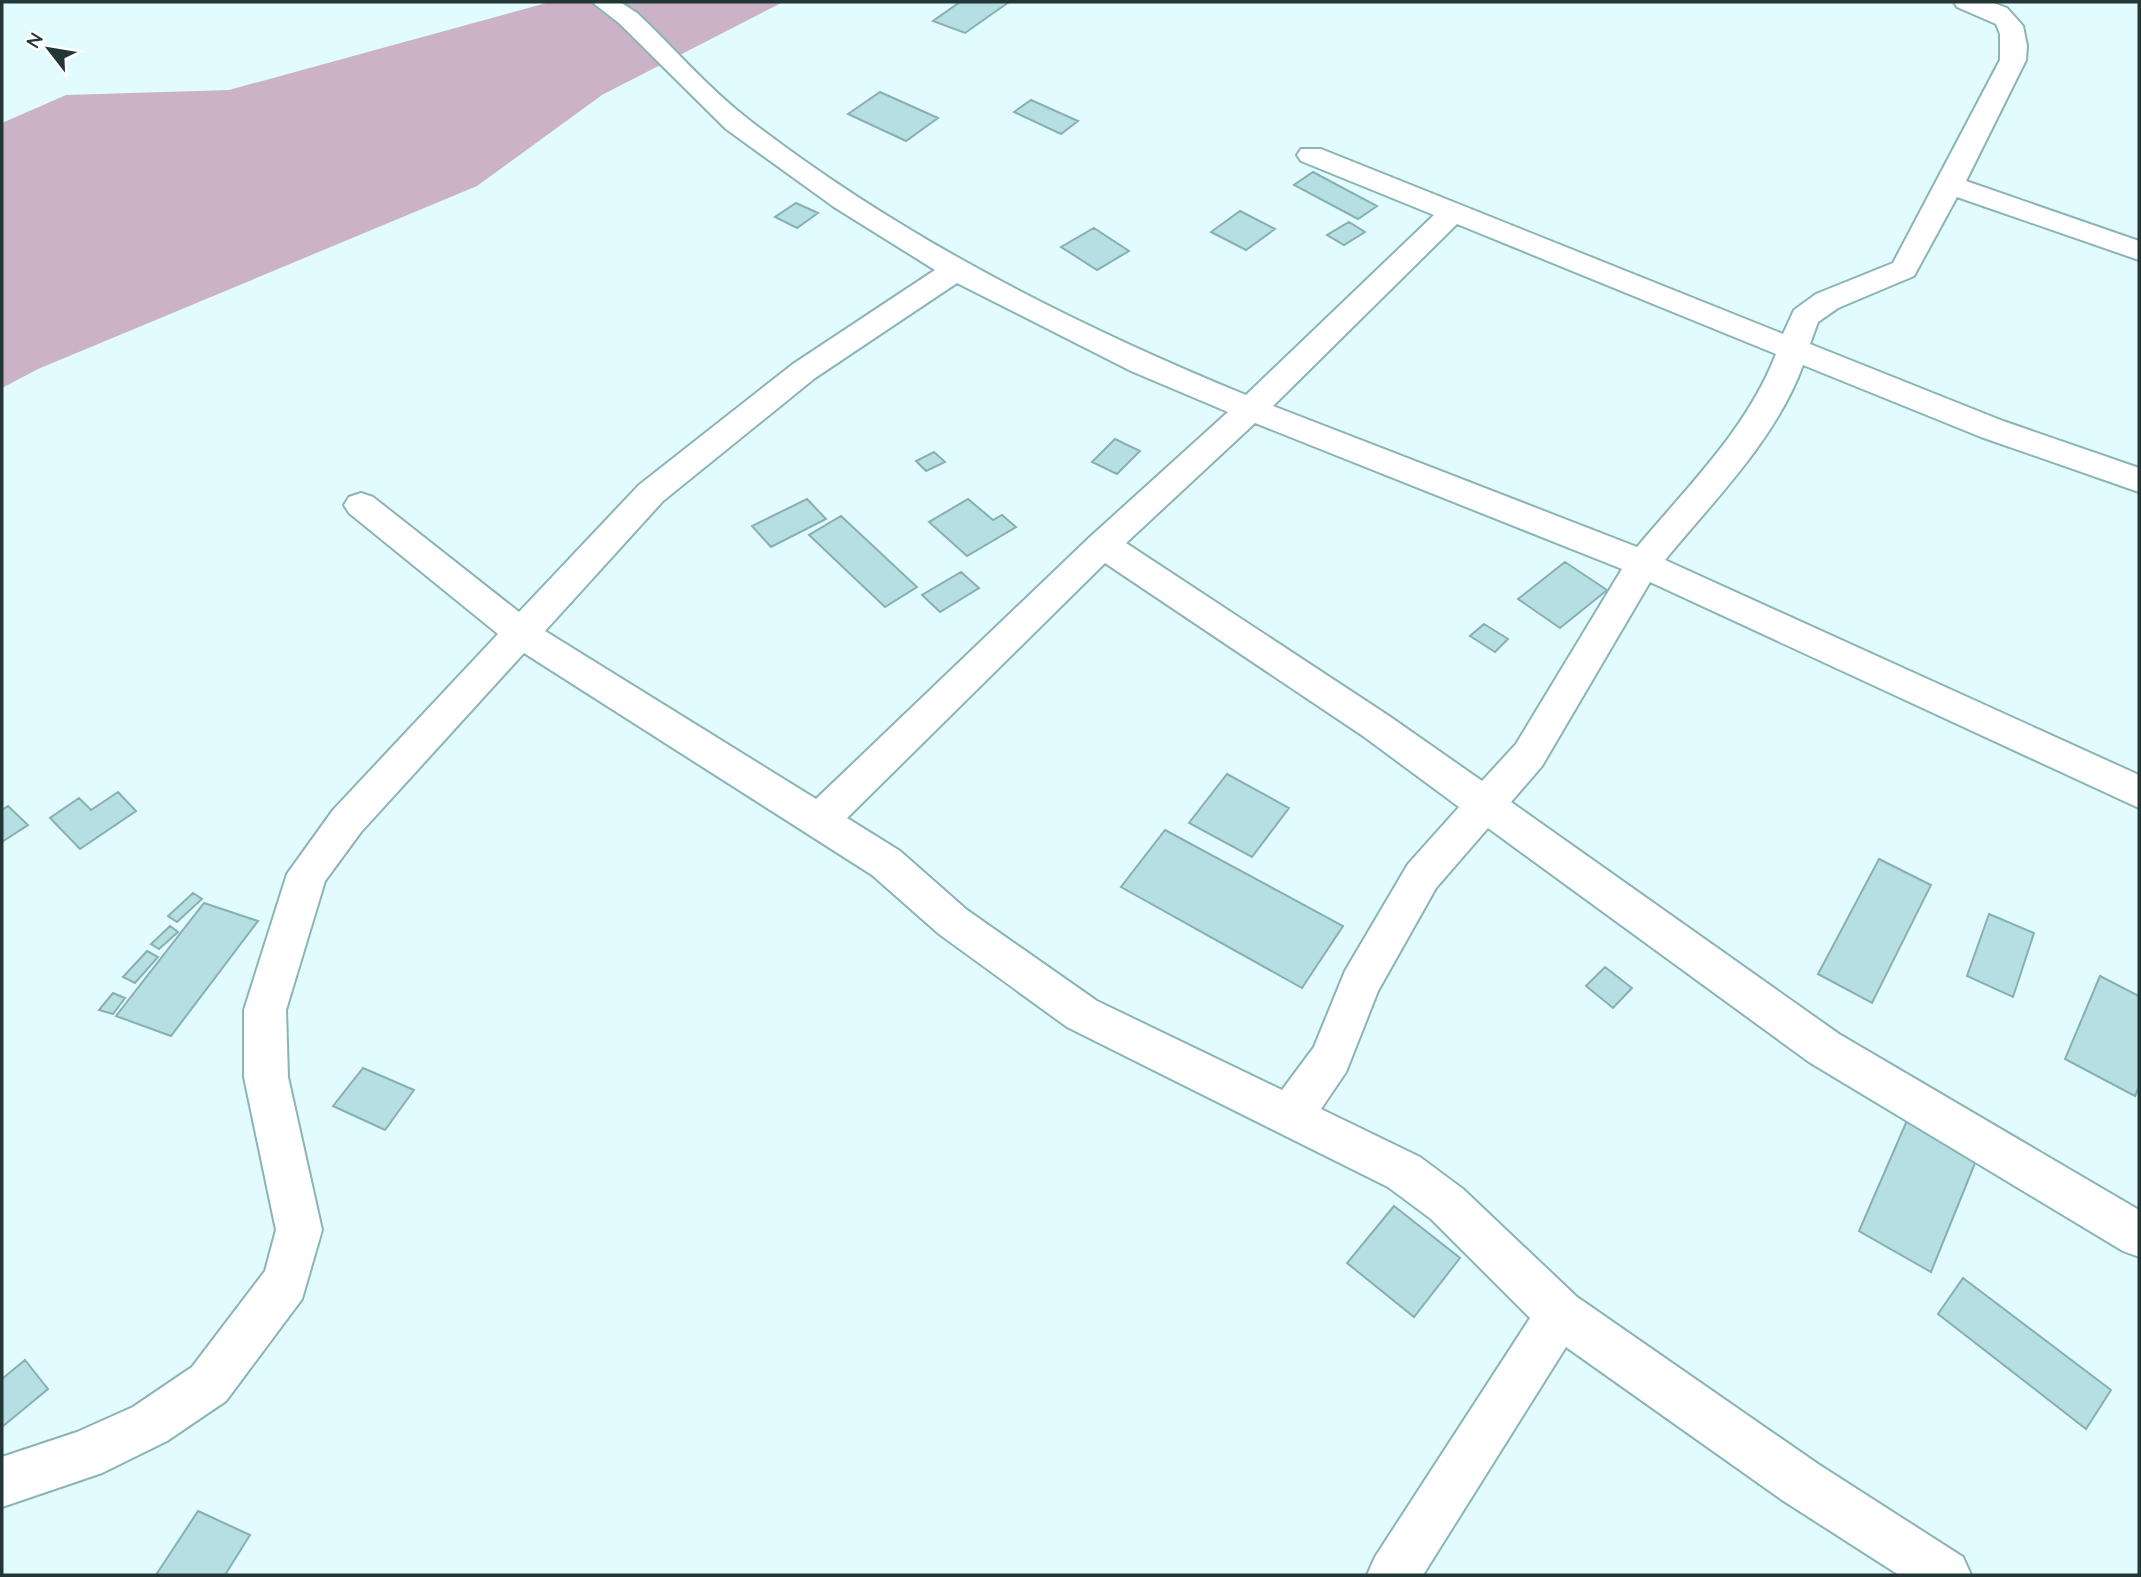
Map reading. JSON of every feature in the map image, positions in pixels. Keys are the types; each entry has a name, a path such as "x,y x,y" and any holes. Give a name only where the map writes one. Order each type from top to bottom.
{"street":[{"path":"604,2 628,18 736,123 844,201 956,270 1142,365 1643,563 2139,792"},
{"path":"1290,1116 1331,1058 1360,984 1422,876 1487,806 1529,755 1643,563 1755,428 1780,384 1805,317 1826,301 1904,269 2013,60 2015,38 2010,23 1999,12 1966,2"},
{"path":"1311,155 1993,429 2139,480"},
{"path":"1950,185 2139,251"},
{"path":"820,820 1103,545 1310,354 1453,212"},
{"path":"2,1482 84,1455 139,1430 209,1384 285,1283 299,1230 266,1077 265,1010 307,874 347,821 651,494 804,371 956,270"},
{"path":"361,505 522,634 886,863 953,922 1082,1014 1404,1172 1447,1204 1560,1314 1800,1482 1945,1575"},
{"path":"1103,545 1376,726 1824,1048 2139,1235"},
{"path":"1393,1575 1560,1314"}],"shaded area":[{"path":"550,2 783,2 602,95 477,186 38,369 2,388 2,123 66,95 229,90"}],"building":[{"path":"960,2 1009,2 965,33 933,21"},
{"path":"880,92 938,118 906,141 848,114"},
{"path":"1031,100 1078,121 1061,134 1014,112"},
{"path":"1313,172 1377,206 1358,219 1294,185"},
{"path":"796,203 818,213 797,228 775,217"},
{"path":"1240,211 1275,229 1246,250 1211,232"},
{"path":"1349,222 1365,232 1344,245 1327,235"},
{"path":"1094,228 1129,251 1097,270 1061,247"},
{"path":"1115,439 1140,451 1117,474 1092,462"},
{"path":"934,452 945,462 926,471 916,461"},
{"path":"807,499 826,519 771,547 752,526"},
{"path":"968,499 993,520 1002,515 1016,527 967,556 929,522"},
{"path":"841,516 917,587 885,607 809,535"},
{"path":"1565,562 1607,590 1560,628 1518,599"},
{"path":"961,572 979,588 940,612 922,595"},
{"path":"1484,624 1508,639 1495,652 1470,636"},
{"path":"1227,774 1289,808 1252,857 1189,823"},
{"path":"118,792 136,811 80,849 50,818 79,798 91,810"},
{"path":"8,806 28,825 2,842 2,810"},
{"path":"1165,830 1343,926 1302,988 1121,887"},
{"path":"1879,859 1931,885 1872,1003 1818,974"},
{"path":"193,893 202,899 177,922 168,916"},
{"path":"204,903 258,921 171,1036 116,1016"},
{"path":"1989,914 2034,933 2013,997 1967,976"},
{"path":"170,926 178,932 159,949 151,944"},
{"path":"147,951 158,957 135,983 123,977"},
{"path":"1605,967 1632,988 1613,1008 1586,986"},
{"path":"2100,976 2139,996 2139,1087 2135,1096 2065,1059"},
{"path":"113,993 125,998 113,1014 99,1010"},
{"path":"363,1068 414,1090 385,1130 333,1106"},
{"path":"1912,1109 1982,1146 1931,1272 1859,1231"},
{"path":"1394,1206 1460,1258 1414,1317 1347,1263"},
{"path":"1963,1278 2111,1390 2086,1429 1938,1314"},
{"path":"25,1360 48,1389 2,1427 2,1379"},
{"path":"198,1511 250,1535 225,1575 156,1575"}]}
